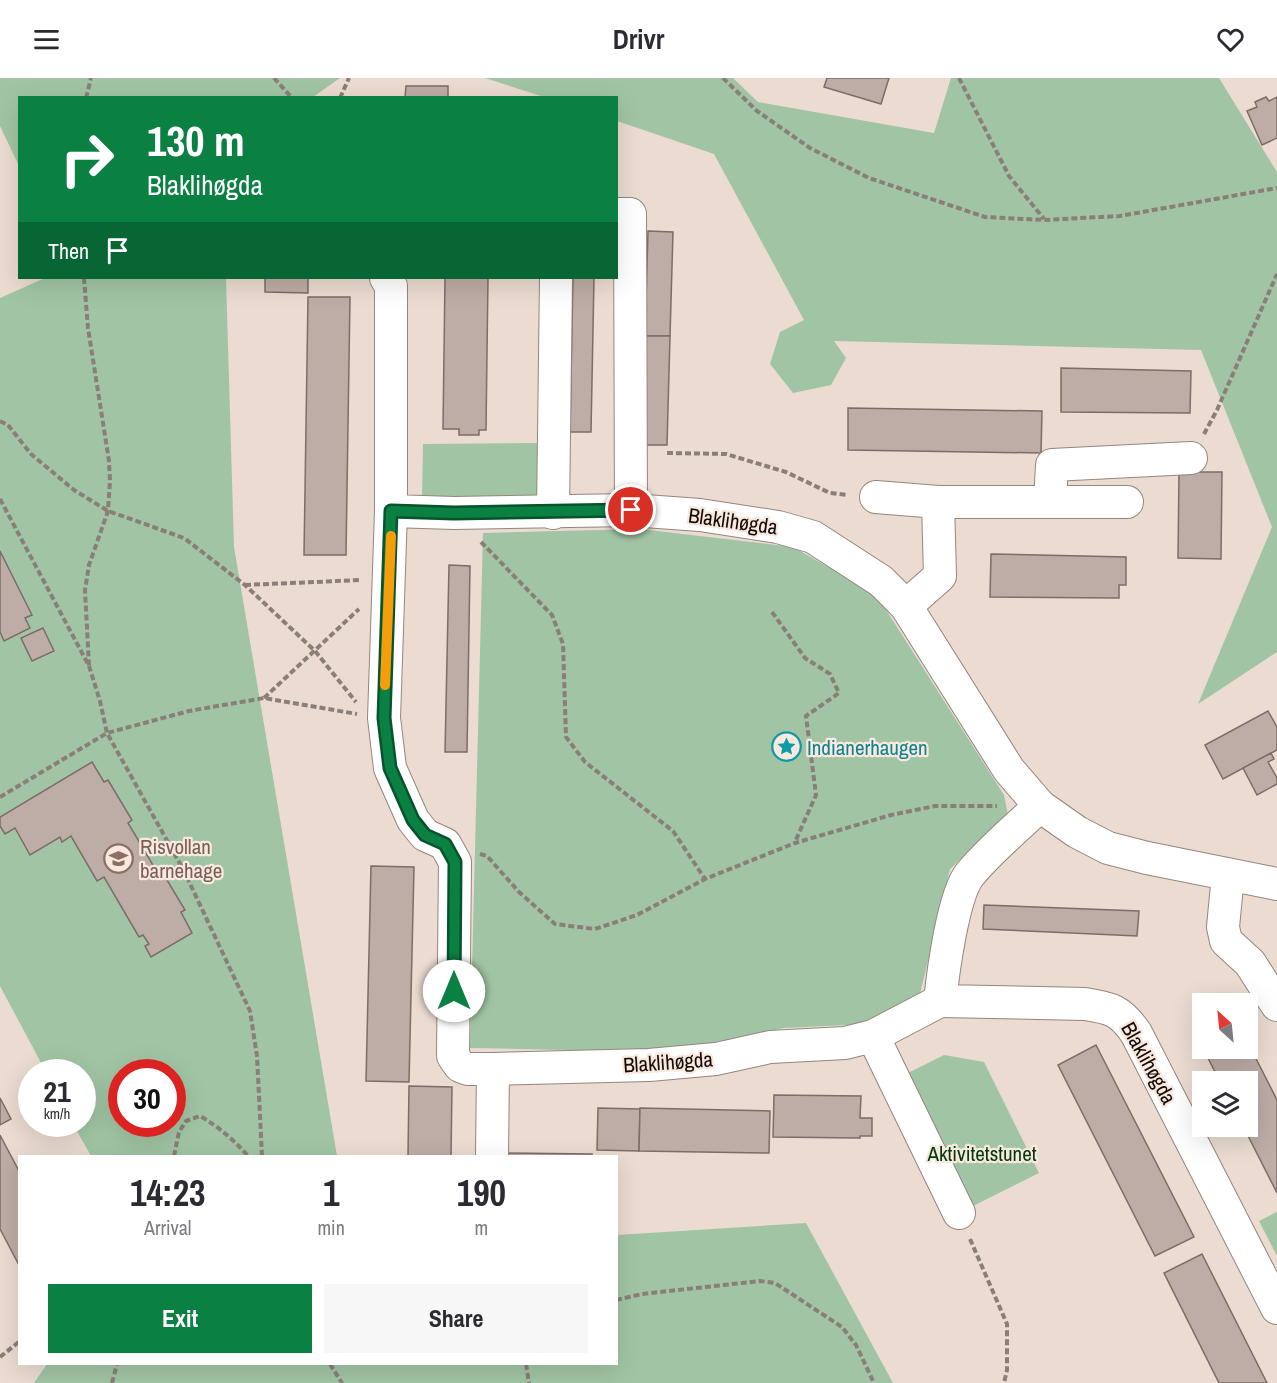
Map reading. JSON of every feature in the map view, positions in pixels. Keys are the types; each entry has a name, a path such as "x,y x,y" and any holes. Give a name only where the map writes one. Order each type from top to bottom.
{"street":[{"path":"618,214 630,214 631,510"},
{"path":"387,279 392,286 391,511 384,718 390,768 413,820 425,835 445,844"},
{"path":"552,513 556,279"},
{"path":"1050,502 1052,465 1191,458"},
{"path":"876,497 939,502 1127,502"},
{"path":"906,606 940,576 939,502"},
{"name":"Blaklihøgda","path":"391,511 552,513 631,510 700,514 778,527 813,537 881,581 906,606 1009,770 1040,806 1077,832 1108,848 1277,884"},
{"path":"940,1001 944,966 957,903 968,876 1040,806"},
{"name":"Blaklihøgda","path":"445,844 455,862 453,1056 460,1066 468,1069 493,1069 649,1065 716,1059 770,1047 844,1044 873,1036 940,1001 1084,1004 1108,1007 1125,1017 1136,1033 1277,1308"},
{"path":"1228,874 1223,927 1226,941 1250,963 1277,1005"},
{"path":"873,1036 959,1213"},
{"path":"492,1155 493,1069"}],"path":[{"path":"86,96 91,78"},
{"path":"274,78 290,96"},
{"path":"341,96 349,78"},
{"path":"723,78 757,111 801,142 869,178 985,217 1044,219 1120,216 1277,188"},
{"path":"959,78 1009,176 1044,219"},
{"path":"1191,458 1218,410 1277,274"},
{"path":"84,279 88,328 109,460 110,480 108,511 89,566 85,590 89,666"},
{"path":"0,421 8,425 31,454 65,483 108,511 184,538 245,585 315,651 357,703 384,718"},
{"path":"667,453 726,454 786,472 830,493 876,497"},
{"path":"0,499 89,666 107,733 184,871 250,1011 257,1056 262,1155"},
{"path":"454,513 552,615 563,644 566,737 585,762 673,831 705,879"},
{"path":"245,585 390,579"},
{"path":"264,698 390,579"},
{"path":"772,612 805,658 830,674 839,693 806,716 816,795 795,843"},
{"path":"0,796 107,733 189,711 264,698 384,718"},
{"path":"445,844 487,856 519,892 555,924 596,929 637,915 705,879 795,843 891,815 935,806 1040,806"},
{"path":"174,1155 179,1132 186,1121 200,1116 222,1131 247,1155"},
{"path":"959,1213 1007,1324 1007,1370 1004,1383"},
{"path":"618,1300 642,1294 760,1281 775,1283 842,1327 856,1344 874,1383"},
{"path":"0,1357 18,1343"},
{"path":"112,1383 117,1365"},
{"path":"331,1365 342,1383"},
{"path":"526,1365 529,1383"}],"green space":[{"path":"0,78 340,78 314,96 18,96 18,164 0,126"},
{"path":"485,78 733,78 758,102 934,133 951,78 1219,78 1277,172 1277,652 1198,704 1272,527 1201,350 834,341 846,358 831,385 793,393 770,364 780,332 804,320 714,154 618,121 618,96 541,96"},
{"path":"43,279 226,279 234,547 337,1155 90,1155 80,1137 96,1137 96,1059 39,1059 0,986 0,298"},
{"path":"546,443 548,487 537,495 523,500 422,500 423,444"},
{"path":"640,529 793,547 876,594 1004,795 1008,815 950,869 920,994 869,1024 784,1028 667,1052 470,1048 483,533"},
{"name":"Aktivitetstunet","path":"944,1055 984,1062 1039,1173 963,1211 900,1077"},
{"path":"1277,1212 1277,1256 1259,1221"},
{"path":"806,1223 893,1383 34,1383 46,1365 618,1365 618,1235"}],"building":[{"path":"827,78 889,78 881,104 824,87"},
{"path":"406,86 448,86 448,96 405,96"},
{"path":"1266,97 1269,101 1277,97 1277,138 1262,145 1247,111 1257,107 1255,102"},
{"path":"648,231 673,232 670,336 645,336"},
{"path":"265,279 308,279 308,293 265,292"},
{"path":"445,279 488,279 486,430 479,430 479,435 459,435 459,429 443,429"},
{"path":"573,279 594,279 591,432 570,432"},
{"path":"308,297 350,297 346,555 304,555"},
{"path":"645,336 670,336 667,445 643,445"},
{"path":"1061,368 1191,371 1190,413 1061,412"},
{"path":"848,408 1042,411 1041,453 848,450"},
{"path":"1179,472 1222,472 1221,559 1178,558"},
{"path":"0,551 32,615 25,618 30,628 4,641 0,632"},
{"path":"991,554 1126,557 1126,585 1119,585 1119,598 990,597"},
{"path":"449,565 470,566 467,752 445,752"},
{"path":"43,628 54,651 32,661 21,638"},
{"path":"1268,711 1277,727 1277,750 1223,779 1205,745"},
{"path":"1271,753 1274,759 1268,762 1277,778 1277,784 1257,795 1243,768"},
{"path":"92,762 104,782 108,780 132,820 128,823 157,872 161,870 185,910 181,912 192,933 151,957 145,946 149,944 143,935 139,937 104,877 97,881 71,836 62,842 60,837 30,855 15,828 5,834 0,826 0,817"},
{"path":"371,866 414,867 409,1082 366,1081"},
{"path":"984,905 1139,911 1137,936 983,929"},
{"path":"1096,1045 1194,1237 1155,1256 1058,1065"},
{"path":"1208,1059 1256,1059 1277,1100 1277,1193 1249,1137 1258,1137 1258,1071 1214,1071"},
{"path":"409,1086 452,1087 451,1155 408,1155"},
{"path":"774,1095 861,1096 860,1118 872,1118 872,1136 860,1136 860,1138 773,1137"},
{"path":"0,1098 11,1119 0,1125"},
{"path":"598,1108 640,1109 639,1151 597,1150"},
{"path":"640,1108 770,1111 769,1153 639,1151"},
{"path":"0,1135 18,1169 18,1263 0,1229"},
{"path":"505,1153 592,1154 592,1155 505,1155"},
{"path":"1202,1254 1267,1383 1219,1383 1164,1273"}],"slow traffic":[{"path":"385,685 391,536"}],"place":[{"name":"Indianerhaugen","path":"786,747"},
{"name":"Risvollan barnehage","path":"119,858"}],"route":[{"path":"454,991 455,862 445,844 425,835 413,820 390,768 384,718 391,511 552,513 631,510"}]}
